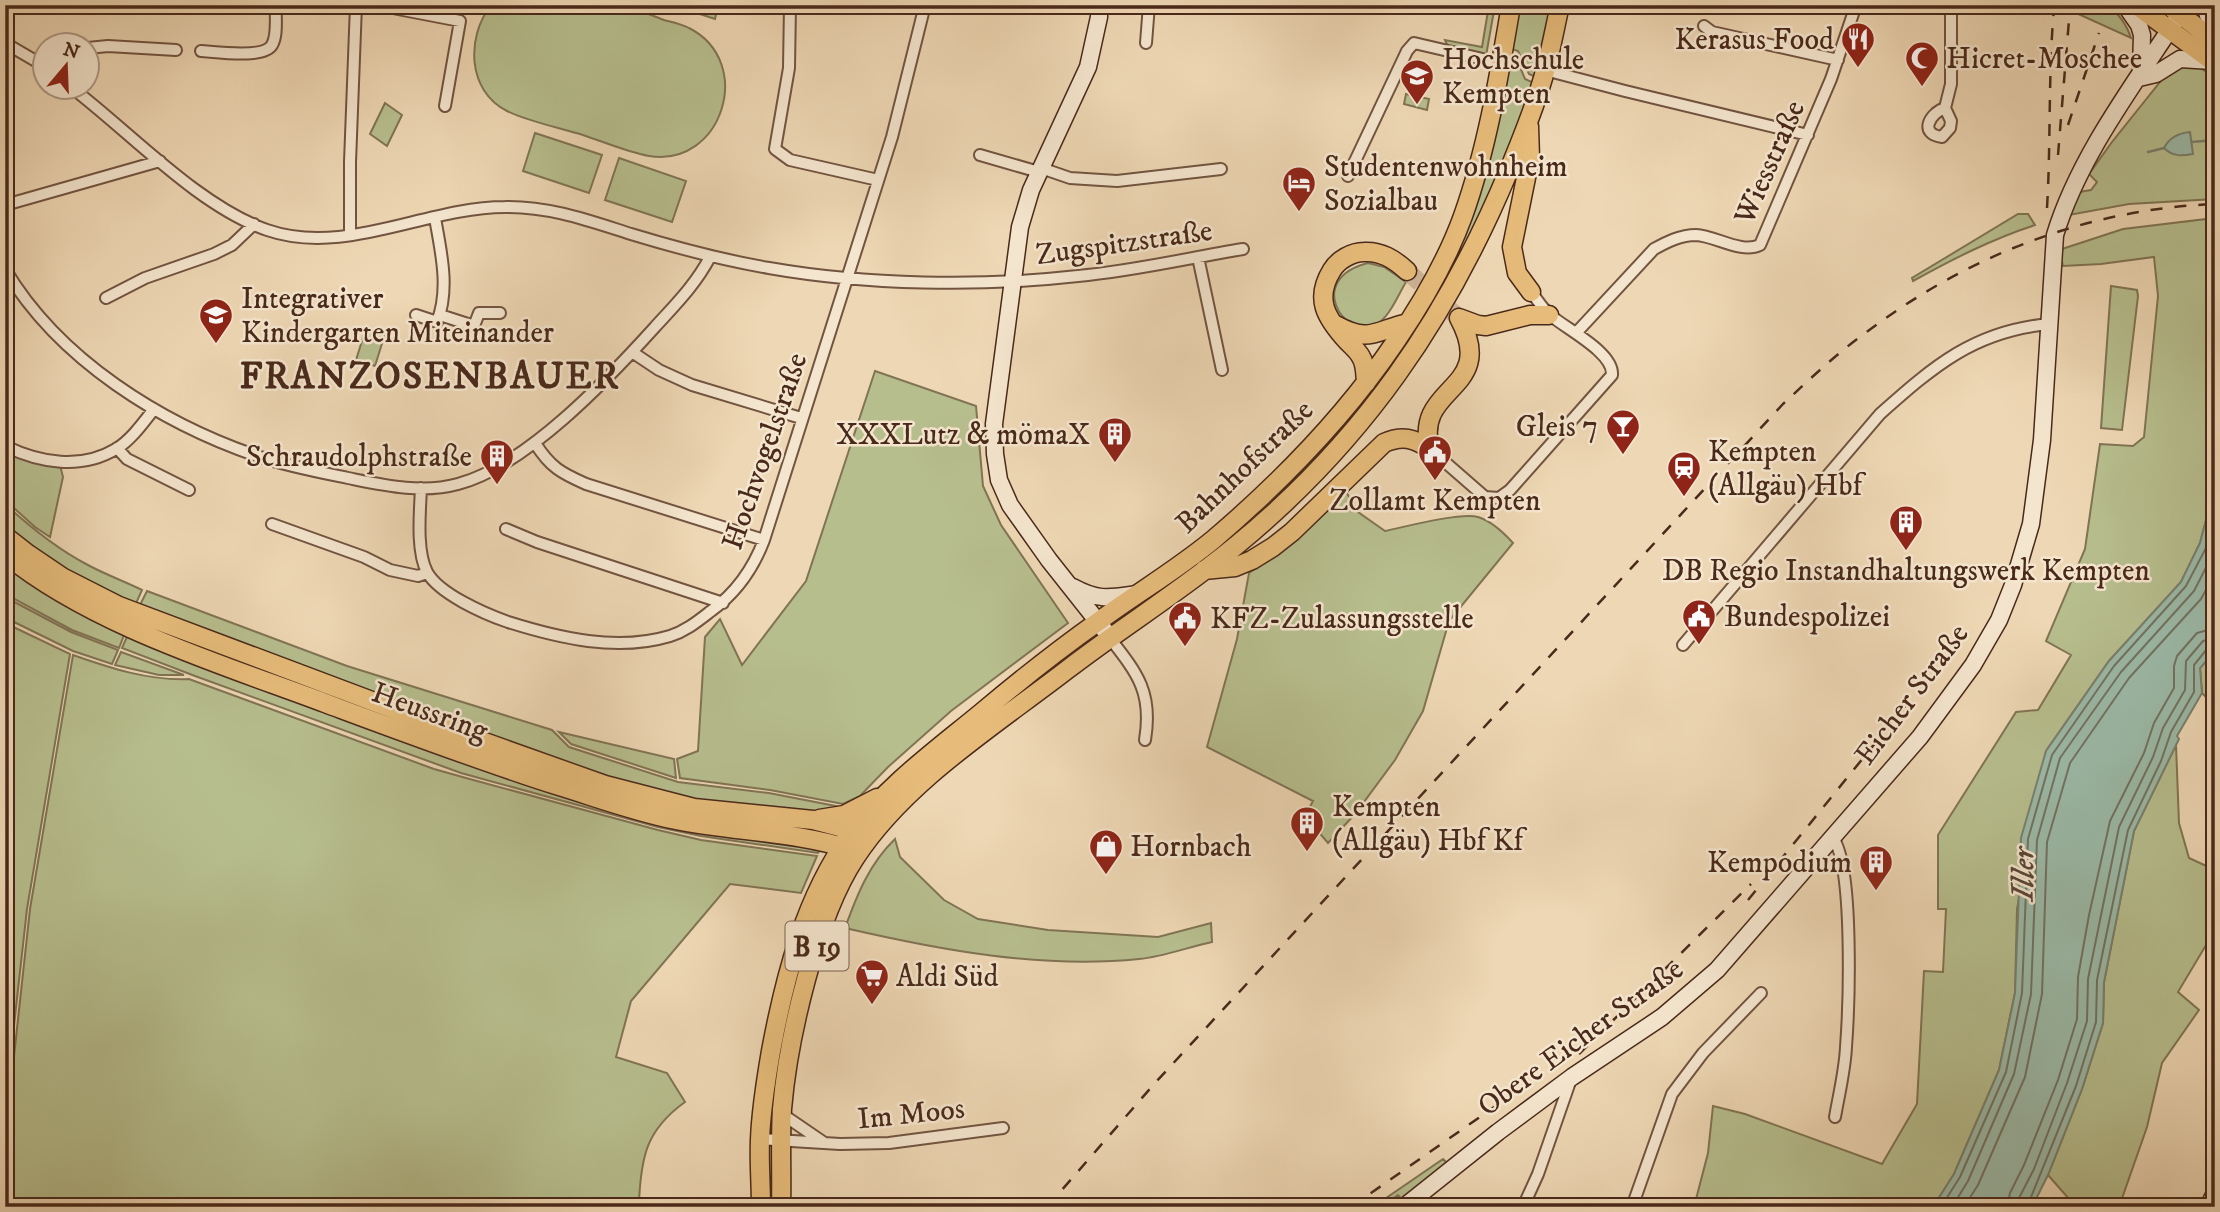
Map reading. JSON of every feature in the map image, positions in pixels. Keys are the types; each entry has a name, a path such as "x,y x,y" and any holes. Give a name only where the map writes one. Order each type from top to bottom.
{"main road":[{"name":"Bahnhofstraße","path":"851,844 890,791 1007,690 1098,621 1214,539 1261,497 1312,446 1366,383 1408,323 1436,276 1463,216 1485,141 1511,5"},
{"name":"Bahnhofstraße","path":"851,844 889,816 931,775 1110,637 1237,545 1309,479 1358,428 1402,370 1441,309 1489,217 1528,123 1545,70 1560,5"},
{"path":"2136,5 2213,62"},
{"path":"2177,8 2215,41"},
{"path":"1528,123 1530,158 1512,247 1517,273 1531,292"},
{"path":"1366,383 1365,366 1360,355 1330,321 1324,310 1326,281 1334,266 1358,252 1384,255 1407,271"},
{"path":"1430,449 1427,438 1428,419 1432,410 1461,377 1471,359 1467,333 1459,318 1478,326 1486,326 1530,315 1549,314"},
{"path":"1330,321 1346,331 1364,336 1408,323"},
{"path":"1204,570 1236,566 1273,547 1384,443 1392,439 1411,438 1430,449"},
{"name":"Heussring","path":"5,536 62,576 118,606 404,714 605,785 694,808 813,820 840,827 851,844"},
{"name":"Heussring","path":"5,554 54,588 143,632 495,765 602,800 677,820 851,844"},
{"path":"813,820 844,815 890,791"},
{"name":"B 19","path":"781,1207 782,1114 794,1037 811,962 837,893 851,844"},
{"name":"B 19","path":"761,1207 760,1139 764,1089 793,953 814,899 851,844"}],"street":[{"path":"201,51 261,54 270,48 274,40 276,5"},
{"path":"350,234 356,5"},
{"path":"377,5 460,21 445,106"},
{"path":"790,5 789,68 775,149 790,160 878,180"},
{"name":"Hochvogelstraße","path":"427,573 467,605 498,618 560,636 613,644 672,636 690,627 723,603 756,560 764,540 900,107 925,5"},
{"path":"1099,5 1088,67 1040,170 1020,228 994,424 995,454 999,480 1010,505 1131,663 1145,692 1149,716 1145,740"},
{"path":"1146,43 1149,5"},
{"name":"Wiesstraße","path":"1576,332 1654,249 1671,240 1695,235 1746,248 1760,245 1838,60 1856,5"},
{"path":"1945,108 1951,84 1951,5"},
{"path":"2124,5 2139,25 2142,35 2143,62 2139,78 2156,74 2180,59 2213,62"},
{"path":"2203,5 2205,16 2215,35"},
{"name":"Eicher Straße","path":"1833,838 1940,712 1973,665 1999,620 2024,549 2037,492 2055,236 2067,198 2093,150 2169,29 2177,8"},
{"path":"1704,26 1712,32 1838,60"},
{"path":"5,43 32,59"},
{"path":"1348,176 1405,55 1414,43 1500,65"},
{"path":"102,47 176,50"},
{"path":"1545,70 1808,135"},
{"name":"Zugspitzstraße","path":"89,102 160,161 221,206 275,232 308,237 350,234 482,208 524,207 567,214 710,257 773,269 847,278 1012,282 1081,276 1243,249"},
{"path":"980,155 1070,178 1117,181 1220,169"},
{"path":"5,205 160,161"},
{"path":"416,315 437,322 440,315 443,284 435,218"},
{"path":"106,298 145,278 232,245 254,224"},
{"path":"5,269 18,291 44,323 84,360 154,409 207,436 261,457 382,484 421,488 458,484 483,475 535,443 632,352 700,277 710,257"},
{"path":"1198,257 1222,370"},
{"path":"1430,449 1485,497 1499,498 1510,490 1612,376 1610,364 1576,332 1549,314 1531,292"},
{"path":"440,315 474,326 479,313 500,313"},
{"path":"1683,645 1880,414 1926,374 1971,344 2021,327 2049,324"},
{"path":"632,352 659,370 692,384 801,418"},
{"path":"5,446 22,454 61,463 101,456 117,448 154,409"},
{"path":"535,443 546,462 586,484 764,540"},
{"path":"117,448 127,459 189,490"},
{"path":"272,524 364,557 390,570 418,576 427,573 419,521 421,488"},
{"path":"506,529 562,551 723,603"},
{"path":"1068,584 1091,597 1106,599 1137,594"},
{"path":"1833,838 1838,846 1844,875 1848,937 1846,1050 1835,1117"},
{"name":"Obere Eicher Straße","path":"1404,1207 1497,1132 1572,1077 1662,1017 1717,970 1833,838"},
{"path":"1632,1207 1672,1094 1708,1048 1761,993"},
{"path":"1523,1207 1538,1174 1572,1077"},
{"path":"1549,1095 1555,1123"},
{"name":"Im Moos","path":"782,1114 825,1144"},
{"name":"Im Moos","path":"760,1139 825,1144 889,1143 1003,1128"}],"green space":[{"path":"614,4 689,28 710,44 721,64 725,87 722,109 711,130 695,146 674,155 649,156 507,111 494,102 484,90 475,62 477,32 491,5"},
{"path":"672,5 718,5 715,19"},
{"path":"1489,5 1495,5 1486,56 1448,47 1445,40 1482,47"},
{"path":"1516,5 1551,5 1536,77 1529,74 1518,51 1509,48"},
{"path":"2051,5 2108,5 2122,20 2131,38 2063,7"},
{"path":"1508,53 1515,55 1525,79 1534,83 1483,214 1438,305 1397,367 1310,471 1302,464 1424,308"},
{"path":"2195,65 2215,77 2215,199 2129,204 2069,215 2079,192 2091,190 2097,182 2089,174 2164,77 2179,68"},
{"path":"1406,94 1429,99 1427,110 1404,104"},
{"path":"385,103 402,115 387,146 370,134"},
{"path":"535,133 602,155 589,193 523,171"},
{"path":"619,158 686,181 672,222 605,200"},
{"path":"2018,214 2028,214 2035,225 1973,250 1913,281 1912,278"},
{"path":"2215,218 2215,486 2200,543 2181,582 2109,661 2046,751 2017,909 2015,993 1999,1070 1954,1174 1933,1207 1694,1207 1708,1153 1713,1106 1745,1114 1882,1164 1917,1104 1924,971 1943,972 1946,909 1938,909 1938,835 2016,712 2038,710 2071,655 2046,641 2085,549 2100,444 2133,446 2144,437 2158,296 2154,257 2063,266 2059,250 2123,229"},
{"path":"1368,263 1384,267 1406,282 1384,318 1374,326 1363,328 1342,316 1334,293 1338,281 1349,271"},
{"path":"2111,286 2137,290 2138,296 2122,430 2101,428"},
{"path":"366,328 385,334 375,366 356,360"},
{"path":"875,371 976,406 983,486 1001,525 1068,623 951,711 860,796 843,804 770,790 680,778 677,759 698,751 705,637 720,619 742,665 806,581"},
{"path":"5,449 60,465 63,477 50,537 5,500"},
{"path":"1345,490 1358,512 1385,531 1470,516 1488,521 1513,543 1449,621 1423,711 1395,760 1355,814 1328,843 1305,816 1313,801 1207,747 1237,639 1249,573 1288,546"},
{"path":"5,504 64,551 93,568 142,590 134,608 95,588 5,530"},
{"path":"5,562 126,630 119,648 72,630 5,594"},
{"path":"147,591 347,666 552,730 569,747 678,782 769,793 841,807 814,814 696,802 643,791 138,609"},
{"path":"5,597 71,632 118,650 112,664 73,651 5,618"},
{"path":"5,623 70,654 27,909 5,1106"},
{"path":"129,632 371,726 822,847 818,853 701,836 658,827 461,773 122,648"},
{"path":"2215,651 2215,685 2205,696 2202,693 2200,668"},
{"path":"121,652 184,675 159,675 115,665"},
{"path":"73,655 144,676 189,679 434,769 658,830 701,840 817,856 801,893 730,884 631,1001 616,1057 667,1073 685,1102 662,1123 648,1146 639,1202 645,1207 5,1207 5,1139 30,909"},
{"path":"559,732 674,759 676,778 571,744"},
{"path":"2176,745 2179,823 2189,858 2215,870 2215,930 2178,992 2199,1010 2162,1063 2147,1127 2119,1207 2076,1207 2048,1175 2082,1089 2103,1023 2104,982 2134,831"},
{"path":"895,839 900,857 944,900 978,919 1048,930 1158,937 1211,923 1212,942 1148,958 1065,961 991,956 917,944 845,928 871,869"},
{"path":"1443,1159 1448,1164 1403,1201 1398,1195 1382,1207 1373,1207"}],"water":[{"path":"2190,132 2193,154 2178,155 2164,148 2175,137"},
{"name":"Iller","path":"2215,486 2215,651 2200,668 2202,693 2177,736 2179,739 2134,831 2104,982 2103,1023 2082,1089 2048,1175 2032,1207 1933,1207 1954,1174 1999,1070 2015,993 2021,838 2046,751 2109,661 2181,582 2200,543"}],"waterway":[{"path":"2192,142 2215,140"},
{"path":"2148,152 2164,148"}],"tunnel":[{"path":"1407,271 1459,318"}],"railway":[{"path":"2047,208 2054,8"},
{"path":"2058,155 2069,20"},
{"path":"2068,125 2099,33"},
{"path":"1047,1207 1155,1083 1783,404 1835,357 1907,304 1947,280 2032,241 2121,215 2215,204"},
{"path":"1748,900 1911,699"},
{"path":"1579,1054 1751,884"},
{"path":"1351,1207 1520,1089"}],"place":[{"name":"Kerasus Food","path":"1858,69"},
{"name":"Hicret-Moschee","path":"1922,88"},
{"name":"Hochschule Kempten","path":"1417,106"},
{"name":"Studentenwohnheim Sozialbau","path":"1299,213"},
{"name":"Integrativer Kindergarten Miteinander","path":"216,345"},
{"name":"Gleis 7","path":"1623,456"},
{"name":"XXXLutz & mömaX","path":"1115,464"},
{"name":"Zollamt Kempten","path":"1435,482"},
{"name":"Schraudolphstraße","path":"497,486"},
{"name":"Kempten (Allgäu) Hbf","path":"1684,498"},
{"name":"DB Regio Instandhaltungswerk Kempten","path":"1906,552"},
{"name":"Bundespolizei","path":"1699,646"},
{"name":"KFZ-Zulassungsstelle","path":"1185,648"},
{"name":"Kempten (Allgäu) Hbf Kf","path":"1307,853"},
{"name":"Hornbach","path":"1106,876"},
{"name":"Kempodium","path":"1876,892"},
{"name":"Aldi Süd","path":"872,1006"}],"district":[{"name":"FRANZOSENBAUER","path":"430,375"}]}
